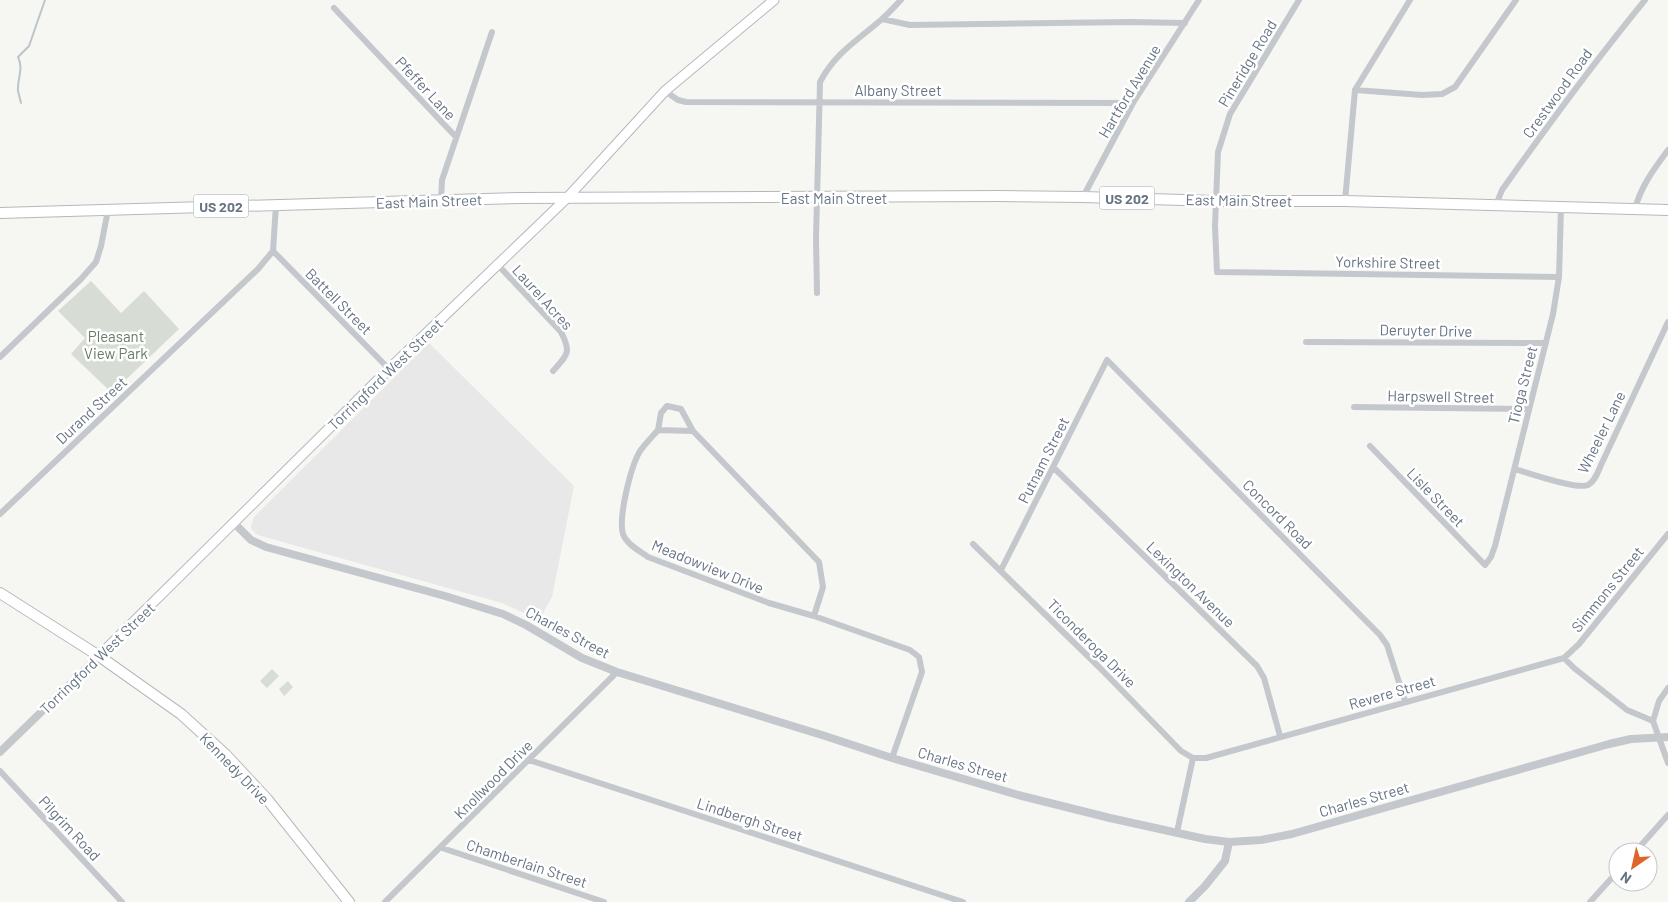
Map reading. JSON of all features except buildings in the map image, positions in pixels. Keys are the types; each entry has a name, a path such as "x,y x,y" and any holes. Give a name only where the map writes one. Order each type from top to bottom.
{"main road":[{"name":"Torringford West Street","path":"99,656 389,369 567,198 665,91 774,0"},
{"name":"East Main Street","path":"0,213 567,198 1083,197 1216,201 1346,201 1668,210"},
{"name":"Kennedy Drive","path":"0,593 99,656 181,714 226,755 267,799 348,902"}],"street":[{"path":"818,293 816,198 820,82 828,67 856,38 882,19 901,0"},
{"name":"Hartford Avenue","path":"1083,197 1133,103 1199,0"},
{"name":"Pineridge Road","path":"1216,201 1218,152 1230,114 1299,0"},
{"path":"1346,201 1356,90 1410,0"},
{"path":"1356,90 1422,95 1442,94 1455,87 1516,0"},
{"name":"Crestwood Road","path":"1496,205 1502,190 1559,110 1600,54 1645,0"},
{"name":"Pfeffer Lane","path":"334,8 456,137 442,180 441,201"},
{"path":"882,19 910,25 1185,23"},
{"path":"456,137 492,32"},
{"name":"Albany Street","path":"665,91 678,100 686,102 1133,103"},
{"path":"1635,209 1645,182 1668,150"},
{"name":"Yorkshire Street","path":"1216,201 1217,272 1559,277"},
{"path":"272,251 276,205"},
{"name":"Tioga Street","path":"1485,565 1491,557 1495,546 1553,314 1559,277 1561,208"},
{"path":"0,357 81,279 96,262 108,210"},
{"name":"Battell Street","path":"272,251 389,369"},
{"name":"Durand Street","path":"0,514 258,269 272,251"},
{"name":"Laurel Acres","path":"498,265 564,337 567,343 566,356 553,372"},
{"name":"Wheeler Lane","path":"1514,470 1577,486 1587,485 1592,482 1668,322"},
{"name":"Deruyter Drive","path":"1306,342 1546,343"},
{"name":"Putnam Street","path":"1001,570 1107,360"},
{"name":"Concord Road","path":"1107,360 1380,635 1387,645 1405,701"},
{"name":"Meadowview Drive","path":"814,616 823,587 819,562 693,431 681,409 667,406 662,413 658,430 640,452 630,473 622,520 623,535 633,547 648,557 769,603 814,616 910,650 919,657 922,672 892,758"},
{"name":"Harpswell Street","path":"1354,408 1528,409"},
{"path":"658,430 693,431"},
{"name":"Lisle Street","path":"1370,446 1485,565"},
{"name":"Lexington Avenue","path":"1054,468 1257,666 1264,678 1280,736"},
{"name":"Charles Street","path":"234,523 251,540 266,547 445,596 503,614 526,625 582,658 617,672 892,758 1018,795 1205,839 1230,842 1261,840 1292,834 1609,744 1631,739 1668,737"},
{"name":"Simmons Street","path":"1564,658 1579,644 1668,534"},
{"name":"Ticonderoga Drive","path":"974,544 1181,751 1193,758"},
{"name":"Torringford West Street","path":"0,752 99,656"},
{"path":"1564,658 1627,710 1653,721"},
{"name":"Revere Street","path":"1193,758 1206,758 1564,658"},
{"name":"Knollwood Drive","path":"385,902 442,848 617,672"},
{"path":"1668,688 1658,701 1653,721 1668,763"},
{"path":"1177,832 1193,758"},
{"name":"Lindbergh Street","path":"528,760 963,902"},
{"name":"Pilgrim Road","path":"0,771 122,902"},
{"path":"1644,842 1668,815"},
{"path":"1189,902 1225,861 1230,842"},
{"name":"Chamberlain Street","path":"442,848 604,902"},
{"path":"1590,902 1608,882"}],"shaded area":[{"path":"429,343 574,486 552,597 539,620 502,603 261,536 252,530 251,526 254,517"}],"green space":[{"name":"Pleasant View Park","path":"91,281 121,313 144,291 179,329 112,393 71,354 85,338 58,311"},
{"path":"272,669 279,676 267,688 260,681"},
{"path":"288,681 293,687 284,696 279,689"}],"waterway":[{"path":"21,103 18,91 20,70 18,57 29,46 45,0"}]}
